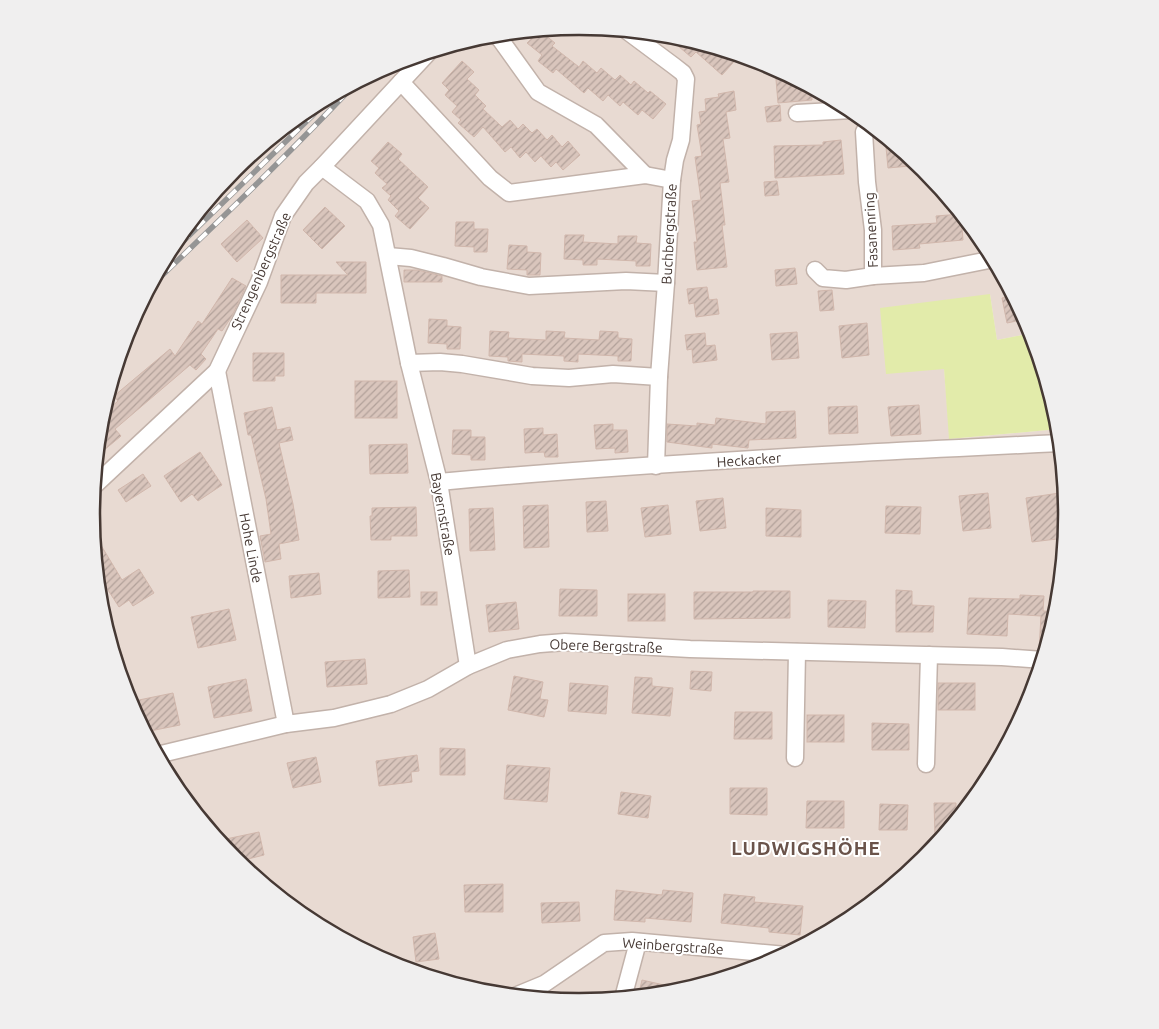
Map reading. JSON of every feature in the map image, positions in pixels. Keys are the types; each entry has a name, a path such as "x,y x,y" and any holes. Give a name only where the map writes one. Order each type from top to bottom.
{"street":[{"name":"Buchbergstraße","path":"637,39 674,66 686,79 681,140 674,160 672,180 659,377 656,466"},
{"path":"502,41 538,92 596,125 645,175"},
{"name":"Strengenbergstraße","path":"101,479 217,371 259,282 283,216 306,183 420,62"},
{"path":"401,82 490,178 509,193 645,175 672,180"},
{"path":"797,114 838,111"},
{"name":"Fasanenring","path":"865,130 873,230 873,276 924,272 986,261"},
{"name":"Bayernstraße","path":"322,167 367,201 381,225 410,363 439,482 468,666"},
{"path":"388,256 411,258 481,277 529,286 618,282 666,283"},
{"path":"814,270 823,278 846,280 873,276"},
{"path":"410,363 440,362 462,364 532,376 569,378 613,374 659,377"},
{"name":"Hohe Linde","path":"217,371 286,724"},
{"name":"Heckacker","path":"439,482 554,472 1054,443"},
{"name":"Obere Bergstraße","path":"164,753 286,724 334,718 391,704 428,689 468,666 507,650 540,644 565,642 690,649 1037,660"},
{"path":"795,758 797,652"},
{"path":"926,764 929,655"},
{"path":"625,992 638,942"},
{"name":"Weinbergstraße","path":"527,991 544,984 604,943 638,942 772,954"}],"shaded area":[{"path":"580,35 642,39 704,51 734,60 792,84 846,116 896,154 940,198 978,248 1010,302 1024,335 997,340 990,294 944,369 950,439 1051,430 1058,483 1059,514 1055,577 1043,639 1034,669 1010,727 978,781 940,831 919,854 871,895 846,913 792,945 734,969 673,985 611,993 580,994 548,993 486,985 425,969 396,958 367,945 313,913 263,875 240,854 219,831 181,781 149,727 136,698 116,639 109,608 101,546 100,514 104,452 109,421 125,360 136,331 149,302 181,248 219,198 240,175 263,154 313,116 367,84 396,71 455,51 486,44 548,36"}],"green space":[{"path":"990,294 997,340 1024,335 1043,390 1051,430 949,439 944,369 886,374 880,308"}],"building":[{"path":"547,36 555,43 552,46 579,67 583,61 597,73 601,68 615,80 620,75 631,85 634,81 648,93 650,91 666,104 653,119 642,110 638,115 623,102 620,106 608,95 603,101 588,88 584,93 556,69 553,73 538,61 542,55 527,43 531,39 529,38"},
{"path":"677,45 735,60 722,75 696,52 691,57"},
{"path":"462,61 474,72 467,79 479,90 475,95 486,106 483,109 502,127 510,120 518,129 523,124 532,133 537,129 547,140 552,135 562,147 568,141 580,155 563,170 556,162 551,167 541,156 535,162 526,152 520,158 511,147 505,152 483,127 474,137 458,123 461,120 452,112 457,106 445,95 449,90 442,83"},
{"path":"776,77 812,95 812,100 778,103"},
{"path":"734,91 736,110 726,112 730,138 723,139 729,182 720,183 727,267 697,270 694,242 697,242 692,201 701,200 695,157 702,156 697,125 701,124 699,112 706,111 705,99 719,97 718,94"},
{"path":"780,105 781,121 767,122 765,107"},
{"path":"841,140 844,174 775,178 774,146 823,145 823,142"},
{"path":"388,142 402,154 398,159 428,187 418,198 429,208 410,229 395,216 399,211 388,200 391,196 382,188 387,184 375,173 379,168 371,161"},
{"path":"886,146 909,166 888,168"},
{"path":"777,181 779,195 765,196 764,182"},
{"path":"325,207 345,226 322,249 303,230"},
{"path":"953,215 962,226 963,240 919,244 920,248 893,250 892,226 937,223 936,216"},
{"path":"247,220 263,238 237,262 221,244"},
{"path":"456,222 474,222 474,229 488,229 487,252 474,252 474,247 455,246"},
{"path":"565,235 584,235 583,242 618,244 618,236 637,236 636,243 651,244 650,266 636,266 636,261 597,259 597,265 583,265 583,260 564,259"},
{"path":"509,245 527,246 527,252 541,253 540,275 527,275 527,270 507,269"},
{"path":"336,262 366,262 366,293 316,293 316,303 281,303 281,275 348,275"},
{"path":"795,268 797,284 776,286 775,270"},
{"path":"404,270 418,270 442,276 442,282 404,282"},
{"path":"232,278 246,286 232,316 222,331 218,329 201,354 206,359 196,370 190,365 115,429 121,436 104,450 112,406 118,401 115,395 170,349 175,356 198,321 202,324"},
{"path":"707,287 709,300 717,299 719,314 696,317 694,303 689,304 687,289"},
{"path":"832,290 834,310 820,311 818,291"},
{"path":"1007,297 1018,321 1007,323 1002,298"},
{"path":"429,319 447,320 447,326 461,327 460,349 447,349 447,344 428,343"},
{"path":"867,323 869,355 842,358 839,326"},
{"path":"490,331 509,332 508,338 546,340 546,331 565,332 564,338 599,340 600,331 618,332 618,338 632,339 631,361 618,361 618,356 578,354 578,362 564,361 564,356 522,354 522,362 508,361 508,357 489,356"},
{"path":"797,332 799,358 772,360 770,334"},
{"path":"705,333 706,346 715,345 717,360 693,363 692,349 687,350 685,335"},
{"path":"253,353 284,353 284,376 275,376 275,381 253,381"},
{"path":"355,381 397,381 397,418 355,418"},
{"path":"919,405 921,434 891,436 888,407"},
{"path":"857,406 858,433 829,434 828,407"},
{"path":"272,407 277,430 290,427 293,440 279,443 299,540 279,544 281,559 265,562 260,536 271,534 266,499 251,435 248,435 244,413"},
{"path":"795,411 796,438 749,440 748,448 712,444 712,448 667,442 667,424 697,426 697,423 715,425 716,418 766,424 766,412"},
{"path":"613,424 613,430 627,430 628,452 615,453 615,448 596,449 594,425"},
{"path":"543,428 543,435 557,434 558,457 545,457 544,452 525,453 524,429"},
{"path":"453,430 471,430 471,437 485,437 485,460 471,460 471,455 452,454"},
{"path":"407,444 408,473 370,474 369,445"},
{"path":"200,452 222,485 198,501 192,494 181,502 164,476"},
{"path":"143,474 151,486 126,502 118,490"},
{"path":"988,493 991,528 963,531 959,496"},
{"path":"1058,493 1058,539 1032,542 1026,498"},
{"path":"723,498 726,528 700,531 696,501"},
{"path":"606,501 608,531 587,532 586,502"},
{"path":"548,505 549,547 524,548 523,506"},
{"path":"668,505 671,534 645,537 641,508"},
{"path":"886,506 921,507 920,534 885,533"},
{"path":"416,507 417,536 391,536 391,540 371,540 370,516 372,516 372,508"},
{"path":"493,508 495,550 470,551 469,509"},
{"path":"766,508 801,510 801,537 766,536"},
{"path":"101,545 122,580 139,569 154,593 133,606 129,600 119,607 105,586"},
{"path":"409,570 410,597 378,598 378,571"},
{"path":"319,573 321,594 291,598 289,576"},
{"path":"560,589 597,590 597,616 559,616"},
{"path":"896,590 912,591 912,605 934,606 933,632 896,632"},
{"path":"790,591 790,618 694,619 694,592"},
{"path":"421,592 437,592 437,605 421,605"},
{"path":"628,594 665,594 665,621 628,621"},
{"path":"1020,595 1044,596 1043,611 1049,611 1040,650 1041,616 1008,614 1007,636 967,634 969,598 1020,599"},
{"path":"828,600 866,601 865,628 828,627"},
{"path":"516,602 519,629 489,632 486,605"},
{"path":"229,609 236,640 198,648 191,617"},
{"path":"365,659 367,684 327,687 325,662"},
{"path":"691,671 712,672 711,691 690,689"},
{"path":"514,676 543,682 540,699 548,700 544,717 508,710"},
{"path":"635,677 652,678 652,686 673,688 670,716 632,713"},
{"path":"246,679 252,711 214,718 208,687"},
{"path":"570,683 608,686 606,714 568,711"},
{"path":"938,683 975,683 975,710 938,710"},
{"path":"173,693 180,725 151,731 137,700"},
{"path":"735,712 772,712 772,739 734,739"},
{"path":"807,715 844,715 844,742 807,742"},
{"path":"872,723 909,724 909,750 872,750"},
{"path":"440,748 465,749 465,775 440,775"},
{"path":"417,755 419,771 411,772 412,782 379,786 376,761"},
{"path":"316,757 321,782 293,788 287,763"},
{"path":"507,765 550,768 547,802 504,799"},
{"path":"730,788 767,788 767,815 730,814"},
{"path":"621,792 651,796 648,818 618,814"},
{"path":"807,801 844,801 844,828 806,828"},
{"path":"934,803 956,803 956,811 935,836"},
{"path":"880,804 908,805 907,830 879,830"},
{"path":"259,832 264,855 246,859 226,839"},
{"path":"503,884 503,912 465,912 464,885"},
{"path":"616,890 662,895 663,890 693,893 691,922 645,918 645,922 614,920"},
{"path":"724,894 755,897 754,902 803,906 800,935 769,932 769,928 721,923"},
{"path":"579,902 580,921 542,923 541,903"},
{"path":"435,933 439,959 416,962 413,937"},
{"path":"642,980 668,986 642,990 640,990"}],"railway":[{"path":"166,271 280,161 341,98"},
{"path":"192,233 309,119"}],"district":[{"name":"LUDWIGSHÖHE","path":"806,848"}]}
